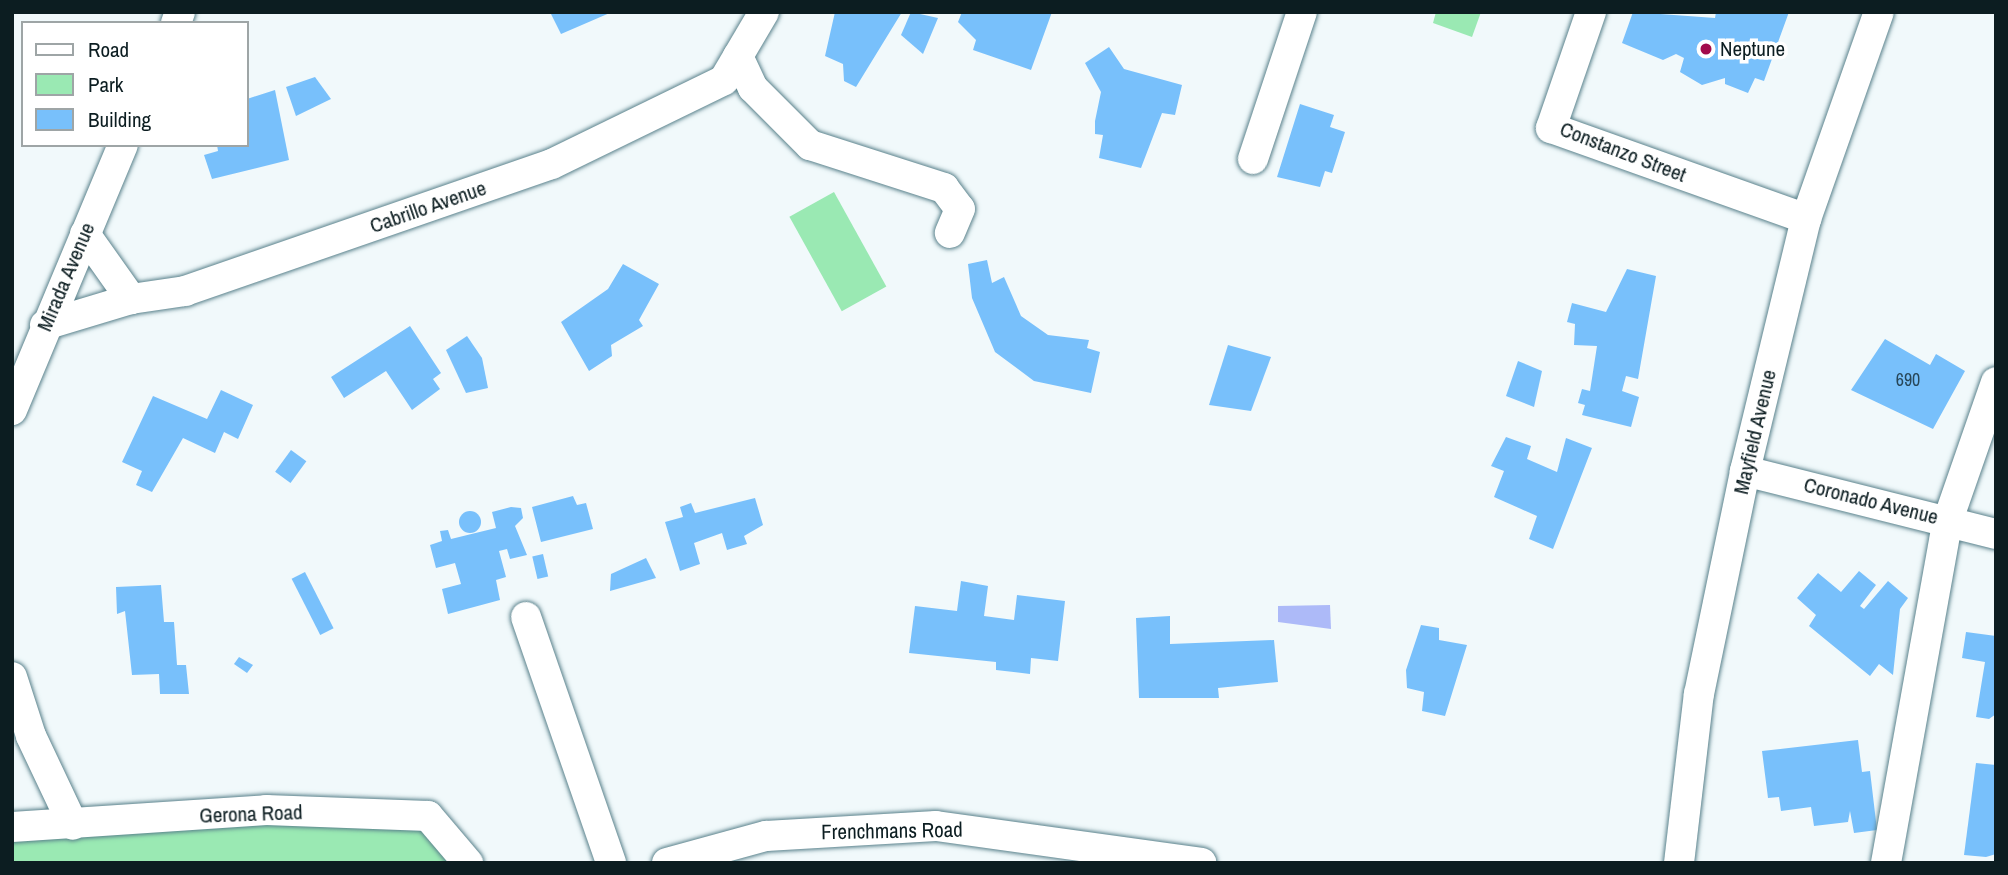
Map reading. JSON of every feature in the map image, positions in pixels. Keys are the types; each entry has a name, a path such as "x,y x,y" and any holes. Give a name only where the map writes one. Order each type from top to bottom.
{"street":[{"name":"Cabrillo Avenue","path":"45,325 131,299 185,290 552,164 724,80 764,12"},
{"path":"1253,159 1302,12"},
{"name":"Constanzo Street","path":"1591,12 1551,128 1806,219"},
{"name":"Mayfield Avenue","path":"1679,863 1699,694 1745,471 1806,219 1879,12"},
{"path":"738,55 761,98 810,145 944,188 960,209 950,233"},
{"name":"Mirada Avenue","path":"12,410 45,325 122,147"},
{"path":"85,234 131,299"},
{"path":"1885,863 1948,520 1996,382"},
{"name":"Coronado Avenue","path":"1745,471 1996,534"},
{"path":"526,617 611,863"},
{"path":"12,677 31,736 73,825"},
{"name":"Gerona Road","path":"12,827 266,810 428,816 468,863"},
{"name":"Frenchmans Road","path":"667,863 766,836 936,826 1201,863"}],"green space":[{"path":"1436,12 1481,12 1472,37 1433,23"},
{"path":"834,192 886,286 842,311 789,217"},
{"path":"266,820 403,825 436,836 448,863 12,863 12,841"}],"water":[{"path":"1330,605 1331,629 1278,622 1278,606"}],"building":[{"path":"550,12 612,12 561,34"},
{"path":"835,12 902,12 856,87 844,81 843,64 825,56"},
{"path":"911,12 938,18 923,54 901,35"},
{"path":"962,12 1052,12 1031,70 973,50 976,40 958,22"},
{"name":"Neptune","path":"1633,12 1715,18 1716,12 1789,12 1764,81 1755,78 1748,93 1725,84 1725,78 1702,85 1680,72 1684,58 1676,54 1663,60 1622,43"},
{"path":"1109,47 1124,69 1182,85 1175,115 1162,113 1141,168 1099,158 1103,135 1095,134 1095,121 1101,92 1085,63"},
{"path":"315,77 331,99 296,116 286,87"},
{"path":"275,90 289,160 212,179 204,155 218,151 217,147 248,147 248,99"},
{"path":"1300,104 1334,115 1330,127 1345,132 1332,173 1325,171 1320,187 1277,177"},
{"path":"987,260 992,283 1004,277 1021,316 1048,335 1089,340 1087,348 1100,352 1091,393 1034,381 995,352 972,298 968,264"},
{"path":"623,264 659,284 639,320 643,326 611,345 612,356 589,371 561,322 608,289"},
{"path":"1627,269 1656,276 1638,379 1626,376 1622,391 1639,397 1631,427 1582,415 1585,405 1578,403 1582,389 1590,391 1597,346 1574,345 1575,324 1567,322 1572,303 1606,312"},
{"path":"410,326 441,373 433,379 440,389 412,410 386,371 344,398 331,377"},
{"path":"467,336 482,358 488,388 466,393 446,350"},
{"path":"1885,339 1930,365 1936,354 1965,371 1933,429 1851,390"},
{"path":"1228,345 1271,357 1251,411 1209,405"},
{"path":"1518,361 1542,371 1534,407 1506,396"},
{"path":"221,390 253,405 238,439 224,432 215,453 183,438 152,492 136,485 142,471 122,462 153,396 207,419"},
{"path":"1506,437 1531,446 1527,459 1557,472 1566,438 1592,448 1553,549 1529,539 1537,516 1494,497 1504,471 1491,466"},
{"path":"291,450 306,461 291,483 275,472"},
{"path":"573,496 577,505 586,503 593,529 541,542 532,507"},
{"path":"755,498 763,525 744,536 747,544 727,550 722,533 694,543 700,564 680,571 665,522 683,517 680,507 691,503 695,513"},
{"path":"511,507 521,508 523,518 515,526 527,555 510,559 507,549 499,551 506,577 496,580 500,600 448,614 442,589 461,584 455,563 436,568 430,545 442,541 440,531 448,530 451,539 496,528 492,512"},
{"path":"470,511 480,518 481,522 474,532 470,533 460,526 459,522 466,512"},
{"path":"543,554 548,576 537,579 532,556"},
{"path":"646,558 656,578 610,591 611,574"},
{"path":"1859,571 1876,585 1860,606 1864,609 1888,581 1908,598 1900,609 1893,675 1879,664 1870,676 1809,626 1816,615 1797,598 1818,573 1841,592"},
{"path":"305,572 334,628 320,635 292,579"},
{"path":"961,581 988,586 984,616 1014,620 1017,595 1065,601 1058,661 1031,658 1030,674 996,670 996,662 909,653 915,606 957,611"},
{"path":"161,585 164,622 174,622 177,665 186,665 189,694 160,694 159,674 132,675 125,611 117,614 116,587"},
{"path":"1170,616 1170,644 1274,640 1278,682 1218,688 1219,698 1139,698 1136,618"},
{"path":"1421,625 1439,628 1439,640 1467,645 1445,716 1422,711 1424,692 1407,688 1406,670"},
{"path":"1966,632 1996,636 1996,714 1989,719 1976,717 1985,662 1962,658"},
{"path":"239,657 253,665 247,673 234,664"},
{"path":"1858,740 1862,772 1870,771 1877,830 1854,833 1850,811 1848,822 1814,826 1811,807 1781,811 1779,797 1768,798 1762,751"},
{"path":"1976,763 1996,765 1996,854 1986,857 1964,855"}],"place":[{"name":"Neptune","path":"1706,49"}]}
